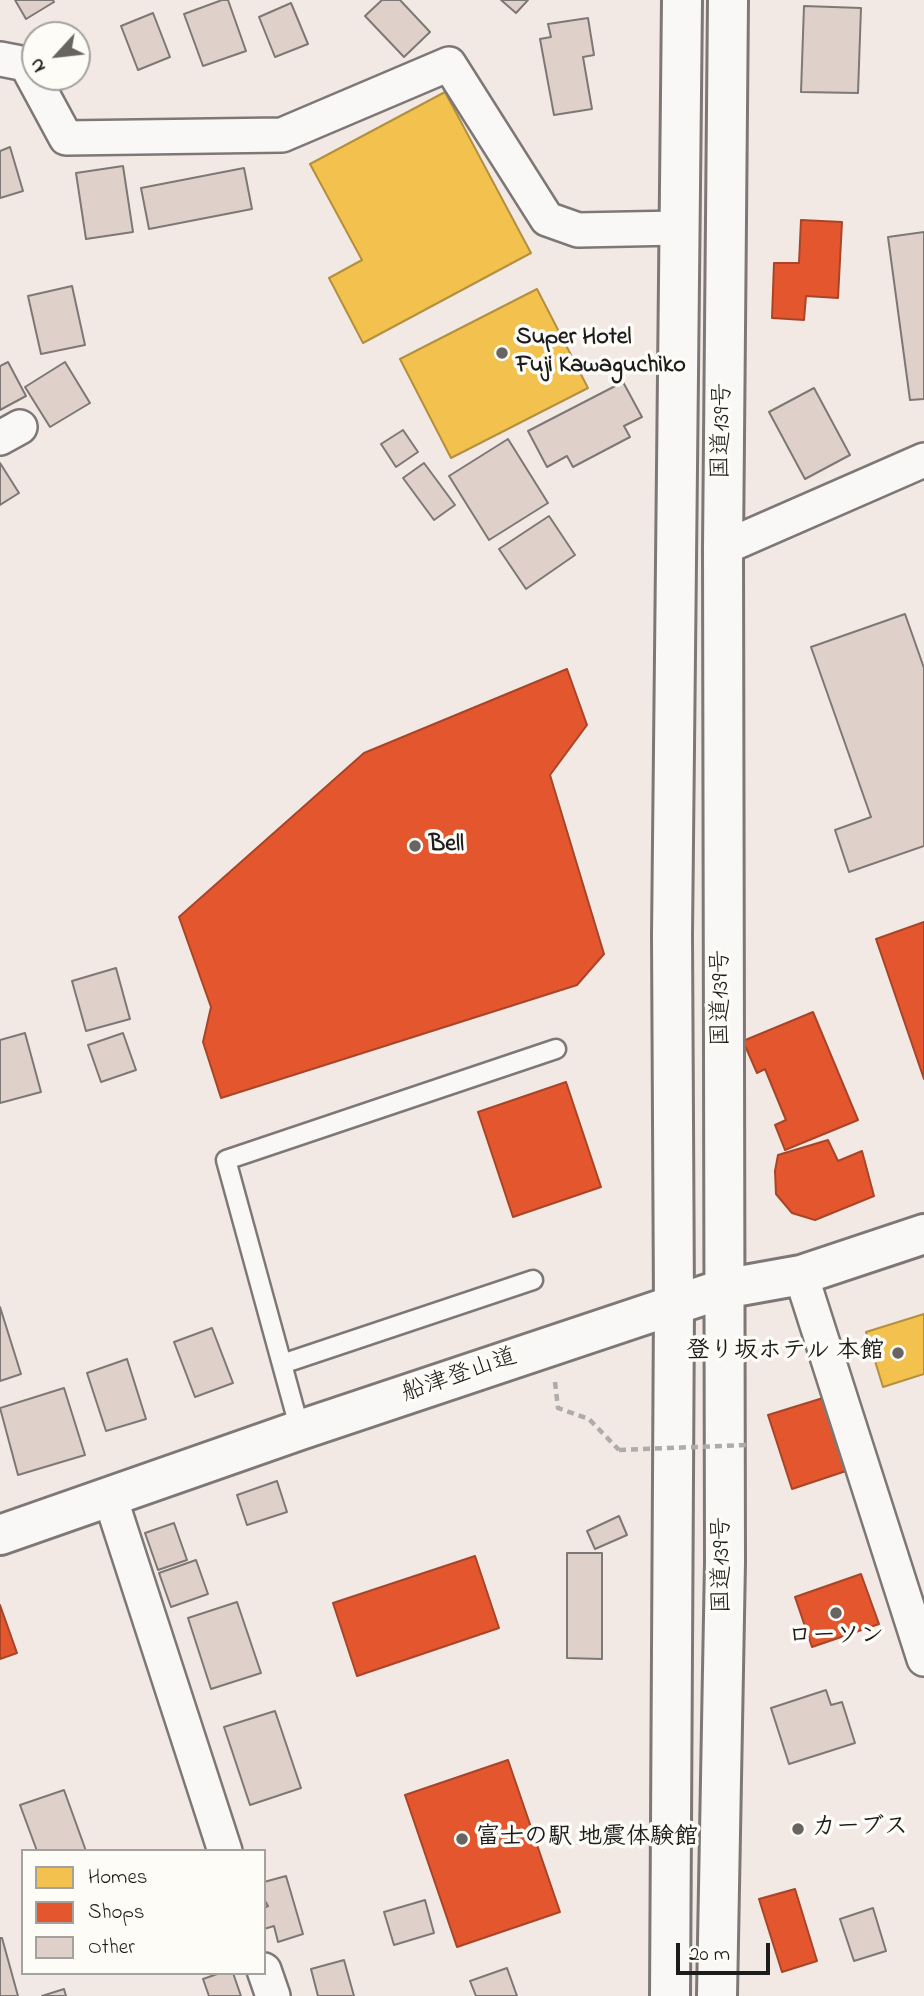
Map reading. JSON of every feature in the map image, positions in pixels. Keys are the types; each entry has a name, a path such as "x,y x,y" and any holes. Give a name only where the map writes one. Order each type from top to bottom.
{"main road":[{"name":"国道139号","path":"670,1996 674,1305 672,935 682,0"},
{"name":"国道139号","path":"717,1996 725,1562 723,548 728,0"},
{"name":"船津登山道","path":"0,1535 300,1430 723,1289 801,1275 924,1234"}],"street":[{"path":"0,59 26,64 66,138 282,135 449,64 547,219 578,230 679,229"},
{"path":"723,548 924,460"},
{"path":"801,1275 924,1659"},
{"path":"110,1497 224,1849"},
{"path":"266,1975 273,1996"}],"lane":[{"path":"300,1430 226,1160 556,1049"},
{"path":"282,1364 533,1280"}],"path":[{"path":"558,1408 589,1419 619,1450 746,1445"}],"building: Homes":[{"path":"445,92 531,253 363,343 329,278 362,260 310,164"},
{"path":"537,289 588,388 451,458 400,359"},
{"name":"登り坂ホテル 本館","path":"924,1314 924,1374 883,1387 866,1332"}],"building: Shops":[{"path":"801,220 842,222 838,298 806,296 804,320 772,318 774,263 799,263"},
{"name":"Bell","path":"567,669 587,725 550,775 604,954 577,985 221,1098 203,1042 211,1007 179,917 364,753"},
{"path":"924,922 924,1079 876,939"},
{"path":"813,1012 858,1120 785,1150 775,1125 786,1120 765,1069 757,1073 743,1041"},
{"path":"566,1082 601,1187 513,1217 478,1112"},
{"path":"828,1140 838,1161 862,1151 874,1196 815,1220 792,1213 776,1194 775,1171 778,1155"},
{"path":"823,1398 846,1471 792,1489 768,1415"},
{"path":"475,1556 499,1628 357,1676 333,1603"},
{"path":"861,1574 879,1624 812,1647 795,1597"},
{"path":"0,1605 17,1653 0,1659"},
{"path":"508,1760 560,1912 457,1947 405,1795"},
{"path":"795,1889 817,1961 782,1972 759,1899"}],"building: Other":[{"path":"15,0 53,0 54,2 26,19"},
{"path":"228,0 246,51 203,66 184,14"},
{"path":"382,0 400,0 430,32 404,57 365,16"},
{"path":"501,0 528,0 516,13"},
{"path":"291,3 308,44 275,57 259,17"},
{"path":"804,6 861,8 858,93 801,92"},
{"path":"153,13 170,57 138,70 121,26"},
{"path":"588,18 594,55 583,57 592,109 554,115 540,39 551,37 548,24"},
{"path":"10,147 23,191 0,198 0,151"},
{"path":"123,166 133,232 86,239 76,173"},
{"path":"244,168 252,209 149,229 141,188"},
{"path":"924,232 924,399 910,400 888,237"},
{"path":"72,286 85,345 41,354 28,296"},
{"path":"8,362 26,396 0,410 0,366"},
{"path":"65,362 90,403 50,427 25,387"},
{"path":"623,382 642,417 624,426 630,437 573,467 567,456 547,467 528,431"},
{"path":"814,388 850,455 805,479 769,412"},
{"path":"403,430 418,452 396,467 381,444"},
{"path":"508,439 548,503 489,540 449,476"},
{"path":"0,463 19,493 0,505"},
{"path":"424,463 455,505 434,520 403,478"},
{"path":"549,516 575,555 526,589 499,549"},
{"path":"905,614 924,668 924,846 849,872 835,830 871,817 811,647"},
{"path":"116,968 130,1019 86,1031 72,981"},
{"path":"25,1033 41,1092 0,1103 0,1040"},
{"path":"123,1033 136,1070 101,1082 88,1045"},
{"path":"0,1307 21,1374 0,1381"},
{"path":"212,1328 233,1383 195,1397 174,1342"},
{"path":"127,1359 146,1419 106,1431 87,1373"},
{"path":"64,1388 85,1455 18,1475 0,1408"},
{"path":"277,1481 287,1512 247,1525 237,1495"},
{"path":"619,1516 627,1535 595,1549 587,1531"},
{"path":"174,1523 187,1560 158,1570 145,1533"},
{"path":"567,1553 602,1553 602,1659 567,1658"},
{"path":"196,1560 208,1594 171,1607 159,1573"},
{"path":"237,1602 261,1673 211,1689 188,1618"},
{"path":"826,1690 831,1705 842,1702 855,1743 789,1764 771,1708"},
{"path":"275,1711 301,1788 250,1805 224,1727"},
{"path":"64,1790 85,1849 36,1849 20,1805"},
{"path":"286,1876 303,1934 278,1942 274,1926 266,1928 266,1881"},
{"path":"425,1900 434,1933 394,1945 384,1912"},
{"path":"873,1908 886,1951 854,1961 840,1919"},
{"path":"2,1938 18,1996 0,1996"},
{"path":"344,1960 354,1996 318,1996 311,1969"},
{"path":"507,1968 517,1996 476,1996 470,1981"},
{"path":"214,1975 234,1975 241,1996 209,1996 203,1979"},
{"path":"64,1989 66,1996 42,1996"}],"place":[{"name":"Super Hotel Fuji Kawaguchiko","path":"502,353"},
{"name":"Bell","path":"415,846"},
{"name":"登り坂ホテル 本館","path":"898,1353"},
{"name":"ローソン","path":"836,1613"},
{"name":"カーブス","path":"798,1829"},
{"name":"富士の駅 地震体験館","path":"462,1839"}]}
